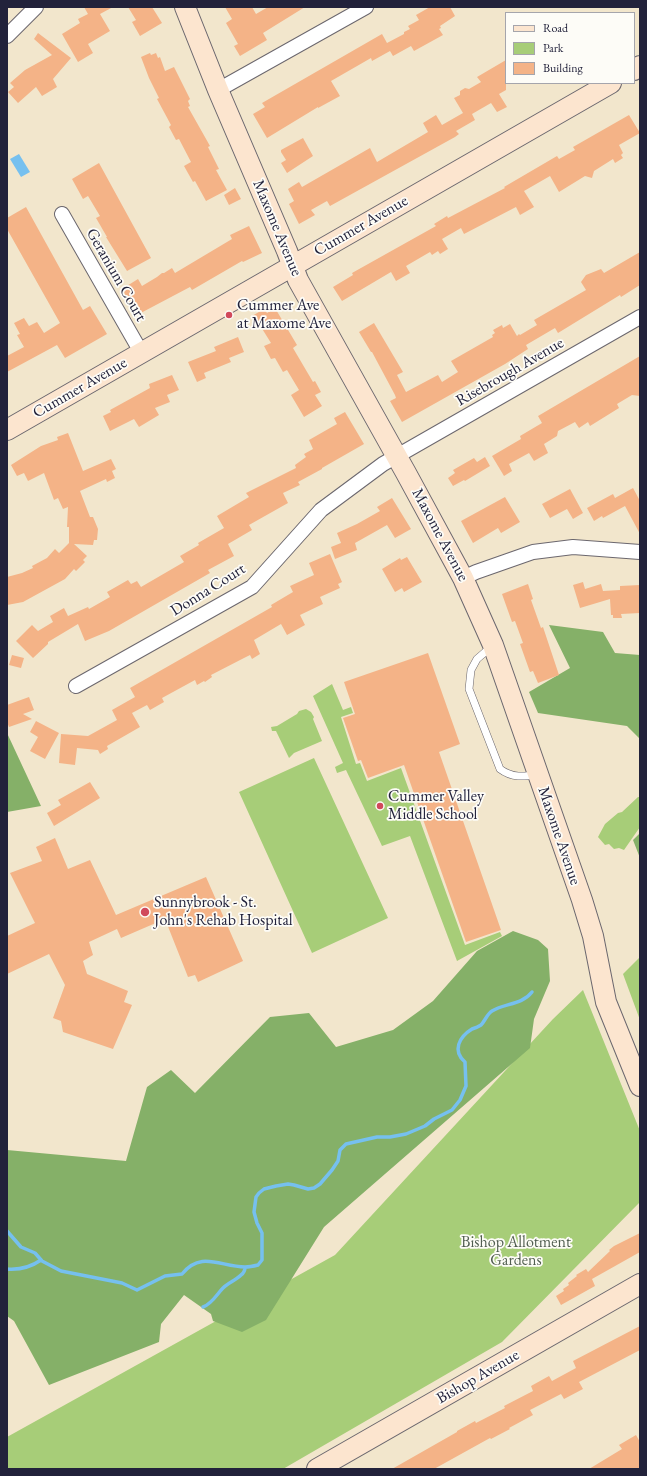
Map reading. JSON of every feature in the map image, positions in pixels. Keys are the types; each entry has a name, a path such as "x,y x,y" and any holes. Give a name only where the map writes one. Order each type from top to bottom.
{"street":[{"path":"7,36 36,7"},
{"name":"Maxome Avenue","path":"185,7 218,90 298,280 463,578 493,645 593,936 606,1002 640,1086"},
{"path":"218,90 366,7"},
{"name":"Cummer Avenue","path":"7,430 609,84"},
{"name":"Geranium Court","path":"62,214 141,352"},
{"name":"Risebrough Avenue","path":"396,456 640,317"},
{"name":"Donna Court","path":"76,686 252,587 321,510 396,456"},
{"path":"463,578 533,552 574,547 640,552"},
{"name":"Bishop Avenue","path":"317,1469 640,1284"}],"lane":[{"path":"493,645 477,659 471,670 470,689 500,768 506,773 522,777 538,774"}],"green space":[{"path":"549,625 603,632 615,653 640,655 640,739 627,726 538,713 529,692 570,668"},
{"path":"332,684 343,710 351,707 353,713 341,717 356,764 360,763 367,781 401,768 465,945 500,932 502,936 457,961 410,836 382,846 346,770 337,773 335,767 343,763 313,696"},
{"path":"306,709 311,712 314,717 313,719 322,741 294,753 289,758 276,731 272,731 271,727 277,726 297,714 299,711"},
{"path":"7,733 41,806 7,812"},
{"path":"314,758 388,918 312,953 239,792"},
{"path":"638,797 640,797 640,827 624,850 619,848 614,849 609,844 605,845 598,837 605,824 618,813 622,812"},
{"path":"640,833 640,858 633,840"},
{"path":"513,931 538,940 548,949 550,981 534,1019 530,1048 324,1227 266,1320 242,1332 213,1321 211,1314 184,1295 161,1324 159,1342 49,1385 14,1321 7,1316 7,1150 126,1161 147,1087 171,1070 195,1093 270,1017 309,1013 336,1047 393,1030 433,1001 477,951"},
{"path":"640,957 640,1020 623,974"},
{"name":"Bishop Allotment Gardens","path":"583,990 640,1131 640,1202 502,1342 283,1469 7,1469 7,1437 335,1255 553,1019"}],"water":[{"path":"19,154 30,172 21,177 10,159"}],"building":[{"path":"84,7 113,7 100,14 110,31 88,44 93,53 78,62 62,34 80,23 78,19 88,14"},
{"path":"128,7 152,7 162,23 140,36 132,22 136,20"},
{"path":"225,7 252,7 256,14 268,7 305,7 263,33 267,40 240,56 234,46 238,44 226,23 232,19"},
{"path":"430,7 450,7 455,16 440,26 441,28 439,29 443,35 414,51 411,46 393,56 390,51 372,61 371,58 331,81 340,96 318,107 267,138 253,114 265,107 262,103 382,34 387,43 404,34 404,32 410,29 408,26 419,20 416,15"},
{"path":"38,33 71,58 53,79 57,87 42,96 36,87 18,103 8,92 14,87 10,83 25,70 52,55 34,39"},
{"path":"150,53 151,55 156,53 158,58 160,57 165,71 174,67 190,99 188,101 190,106 188,107 210,146 208,147 219,169 216,170 227,190 206,201 195,181 193,182 184,166 191,162 179,139 176,140 169,127 171,125 157,99 159,98 141,57"},
{"path":"505,61 506,90 499,94 507,107 497,112 491,103 472,114 475,120 456,131 459,134 455,137 330,206 327,201 311,210 315,215 299,224 289,204 294,201 288,189 299,182 302,187 370,148 377,162 428,132 423,123 436,115 442,125 463,113 454,98 460,95 460,91 465,88 469,89 481,82 477,77"},
{"path":"629,115 640,133 619,145 623,153 621,155 623,158 615,163 613,159 594,171 592,178 585,176 559,192 550,176 524,191 534,207 520,215 516,207 464,234 461,228 442,239 448,249 440,254 438,251 432,255 430,252 406,266 410,273 396,281 391,272 342,301 333,287 353,275 352,273 436,226 434,224 447,216 448,218 505,188 504,187 557,156 559,159 575,150 573,147"},
{"path":"303,138 313,156 287,173 281,163 286,160 281,150"},
{"path":"99,163 151,258 127,271 96,218 100,216 88,196 83,199 72,179"},
{"path":"235,188 241,199 229,205 224,195"},
{"path":"26,207 83,310 90,306 107,334 65,358 57,345 7,372 7,356 24,347 17,335 20,334 14,323 24,318 29,326 37,322 44,333 60,323 7,229 7,218"},
{"path":"249,226 262,253 243,262 242,261 192,290 190,287 137,315 122,289 138,279 142,286 172,268 175,273 232,239 230,235"},
{"path":"640,252 640,285 621,297 620,295 558,333 555,328 526,345 528,349 505,364 402,422 390,401 396,398 395,395 372,352 359,332 374,323 403,372 397,375 406,392 438,375 442,382 458,372 451,361 493,337 492,335 495,333 493,330 502,325 503,328 510,324 517,336 519,334 520,335 537,325 534,320 586,290 581,282 586,275 601,269 604,273"},
{"path":"275,308 297,345 293,348 313,382 315,381 321,392 315,395 322,406 304,417 291,395 299,390 287,370 283,372 275,358 271,359 264,346 271,343 252,316 264,309 267,313"},
{"path":"238,337 244,352 229,358 231,362 204,373 206,378 197,382 188,362 216,351 214,347"},
{"path":"640,356 640,396 632,395 617,404 619,408 590,426 588,422 579,428 575,422 558,431 557,436 544,444 548,453 534,461 529,453 509,464 512,471 504,476 492,456 521,439 520,436 542,423 538,416"},
{"path":"172,375 179,390 167,395 170,402 155,408 159,415 139,427 134,419 110,431 103,416 111,412 110,410 150,388 149,384"},
{"path":"345,412 364,444 298,482 300,485 283,493 288,503 249,525 252,530 228,544 234,556 208,570 210,573 109,631 85,641 78,624 48,642 48,644 33,658 16,641 32,625 38,631 53,622 50,616 64,608 68,616 88,607 89,609 110,597 107,592 128,580 131,584 137,581 141,587 184,562 180,556 199,545 198,543 224,528 217,516 249,497 246,493 296,468 295,465 306,457 304,454 313,449 309,440 337,424 334,418"},
{"path":"68,433 83,471 111,459 116,469 112,471 115,478 107,482 106,479 80,491 90,517 93,517 98,529 97,540 94,540 93,545 74,544 87,556 83,560 85,562 76,571 74,569 65,579 23,602 7,605 7,577 33,568 32,566 47,558 55,549 59,553 69,543 69,527 67,527 68,507 63,509 58,498 54,500 44,473 28,481 24,473 17,476 11,465 41,446 58,440 57,437"},
{"path":"485,457 490,466 465,481 464,480 453,486 448,478 455,473 453,470 474,458 477,462"},
{"path":"633,488 640,501 640,534 625,506 603,518 602,516 594,521 587,508 613,494 615,498"},
{"path":"570,489 583,513 573,519 567,509 550,518 542,504"},
{"path":"505,497 520,522 501,533 498,528 473,543 461,521"},
{"path":"392,498 411,529 395,538 387,525 355,543 357,550 335,559 331,547 341,543 337,533 380,511 377,507"},
{"path":"330,554 342,582 338,584 340,588 320,597 323,604 300,615 305,625 287,635 281,624 254,640 260,654 252,659 250,655 244,658 211,675 212,677 205,682 204,681 197,685 195,680 162,698 164,702 150,710 147,705 132,713 140,727 107,746 108,749 100,754 98,750 77,748 75,765 59,763 61,734 88,736 117,720 112,710 135,697 130,688 272,607 271,605 293,592 290,586 314,575 309,563"},
{"path":"407,557 422,582 404,592 402,588 395,592 382,569 400,558 401,560"},
{"path":"583,582 585,589 601,584 603,591 620,590 620,586 640,585 640,613 621,614 622,618 613,618 613,615 611,615 610,599 580,608 573,585"},
{"path":"528,584 533,599 531,600 541,628 543,627 559,675 538,683 533,671 530,672 520,644 523,643 515,621 512,622 502,594"},
{"path":"428,653 460,744 439,752 501,930 466,942 404,765 368,778 361,760 358,761 343,718 355,714 344,682"},
{"path":"12,655 24,658 21,668 9,665"},
{"path":"29,697 34,710 23,714 32,719 9,727 7,722 7,705"},
{"path":"36,721 59,733 45,759 30,751 38,737 30,732"},
{"path":"90,782 100,798 54,826 47,813 61,805 58,800"},
{"path":"55,838 68,869 90,860 116,915 206,877 243,961 198,982 195,975 188,977 165,919 121,938 117,929 89,942 93,955 83,961 87,974 128,991 124,1002 132,1005 113,1049 63,1032 61,1021 53,1018 65,985 49,954 7,974 7,936 35,923 10,873 42,861 36,847"},
{"path":"640,1233 640,1252 592,1279 595,1286 561,1305 556,1296 564,1291 563,1289 569,1285 568,1283 577,1276 576,1275 586,1269 588,1272 614,1246"},
{"path":"640,1326 640,1350 579,1382 583,1389 564,1399 561,1394 530,1410 533,1415 509,1428 510,1429 491,1439 490,1438 434,1469 392,1469 475,1421 476,1423 505,1408 504,1406 533,1391 531,1386 549,1376 552,1381 576,1368 573,1361"},
{"path":"636,1435 640,1442 640,1469 589,1469 622,1449 619,1445"}],"waterway":[{"path":"7,1231 21,1247 35,1253 42,1261 61,1271 122,1283 137,1290 165,1276 182,1274 189,1267 204,1261 245,1267 258,1265 262,1260 262,1233 254,1212 256,1197 259,1193 264,1189 288,1184 308,1189 314,1188 320,1184 332,1170 338,1161 340,1150 346,1144 377,1137 390,1137 406,1134 425,1126 434,1119 452,1110 460,1100 466,1086 465,1062 461,1058 458,1049 461,1040 467,1032 481,1025 492,1011 518,1002 532,992"},
{"path":"7,1269 25,1268 41,1260"},
{"path":"203,1307 212,1301 225,1286 243,1273 245,1271 245,1267"}],"place":[{"name":"Cummer Ave at Maxome Ave","path":"229,315"},
{"name":"Cummer Valley Middle School","path":"380,806"},
{"name":"Sunnybrook - St. John's Rehab Hospital","path":"145,912"}]}
